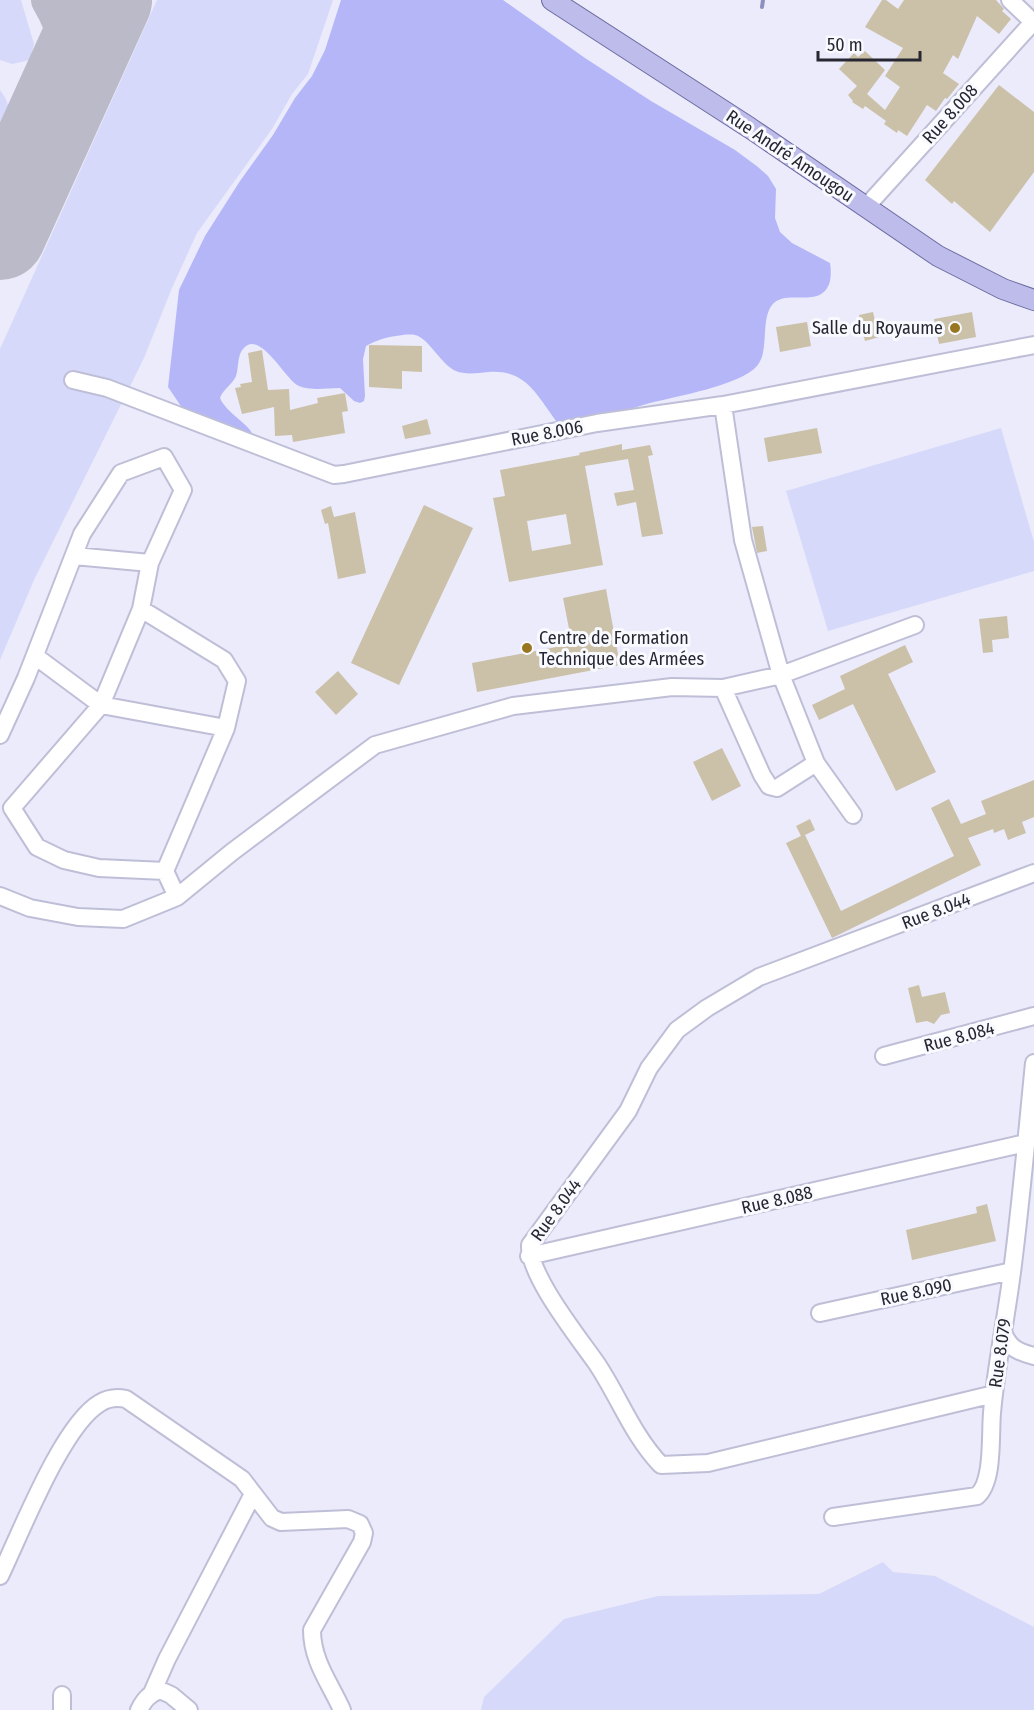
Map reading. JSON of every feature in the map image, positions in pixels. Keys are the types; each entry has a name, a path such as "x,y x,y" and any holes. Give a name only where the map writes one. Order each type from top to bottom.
{"main road":[{"name":"Rue André Amougou","path":"552,0 750,128 938,256 1003,289 1034,300"}],"street":[{"path":"1010,0 1033,22"},
{"name":"Rue 8.008","path":"866,207 1033,22"},
{"name":"Rue 8.006","path":"73,380 107,388 334,475 597,423 723,405 1034,345"},
{"path":"723,405 743,540 781,675 816,763 853,815"},
{"path":"0,735 35,656 82,534 121,473 164,457 183,490 150,563 141,609 101,705 6,805 37,847 64,860 99,868 165,871"},
{"path":"74,556 150,563"},
{"path":"141,609 224,660 237,681 226,728 165,871 177,897"},
{"path":"0,896 30,908 78,917 123,919 177,897 232,852 375,745 513,706 672,687 723,688 781,675 915,625"},
{"path":"35,656 101,705 226,728"},
{"path":"723,688 769,786 777,788 816,763"},
{"name":"Rue 8.044","path":"994,1394 708,1462 661,1466 646,1449 597,1365 552,1300 529,1256 530,1245 628,1112 649,1068 677,1030 707,1008 759,978 1034,873"},
{"name":"Rue 8.084","path":"884,1056 1034,1016"},
{"name":"Rue 8.079","path":"833,1517 977,1496 983,1491 987,1481 994,1394 1012,1271 1034,1063"},
{"name":"Rue 8.088","path":"529,1256 1026,1143"},
{"name":"Rue 8.090","path":"820,1313 1012,1271"},
{"path":"1003,1332 1007,1344 1019,1352 1034,1356"},
{"path":"0,1576 42,1486 73,1430 99,1404 116,1397 126,1399 242,1479 272,1518 281,1522 348,1519 360,1524 364,1533 362,1542 312,1630 312,1645 316,1661 342,1710"},
{"path":"152,1693 167,1659 253,1494"},
{"path":"139,1710 144,1700 160,1690 171,1695 189,1710"}],"shaded area":[{"path":"0,0 21,0 34,44 30,60 12,64 0,60"},
{"path":"157,0 333,0 308,74 292,94 272,129 197,233 144,358 34,580 0,660 0,349"},
{"path":"341,0 503,0 585,58 651,101 735,150 758,167 768,176 776,189 775,218 780,232 792,243 830,263 830,281 826,290 812,297 778,300 772,305 766,319 761,359 749,373 707,389 595,420 561,425 536,393 521,379 501,372 456,371 420,337 401,335 385,338 366,346 363,359 365,396 364,401 360,403 354,401 340,388 314,389 299,386 264,350 257,345 250,344 241,352 236,376 220,398 223,404 248,427 254,437 191,421 168,387 179,290 205,236 295,98 312,76 325,50"},
{"path":"0,90 9,108 9,113 0,136"},
{"path":"1001,428 1034,542 1034,571 828,631 786,491"},
{"path":"883,1562 893,1572 935,1576 1034,1627 1034,1710 481,1710 484,1697 564,1619 658,1596 819,1594"}],"building":[{"path":"882,0 886,0 898,9 904,0 996,0 1004,9 1002,11 1011,19 999,34 977,16 958,59 953,55 943,73 959,84 936,111 927,105 907,136 898,130 897,133 884,124 886,121 865,106 863,109 852,102 848,95 857,86 839,69 854,53 858,57 865,51 885,70 867,94 885,110 900,87 885,76 903,48 865,27"},
{"path":"999,85 1034,112 1034,172 990,232 954,201 952,204 925,180"},
{"path":"873,312 879,337 865,341 859,315"},
{"name":"Salle du Royaume","path":"972,312 976,337 939,344 934,319"},
{"path":"807,322 811,346 780,352 776,327"},
{"path":"369,345 422,346 422,372 402,371 402,389 369,387"},
{"path":"262,350 268,390 289,389 290,410 318,403 317,398 345,393 348,411 342,412 345,433 293,442 292,435 275,436 274,407 242,414 235,388 241,387 240,384 252,382 248,353"},
{"path":"427,419 431,434 405,439 402,426"},
{"path":"817,428 822,453 768,462 764,438"},
{"path":"622,444 622,450 650,445 653,455 648,456 663,534 642,537 636,502 617,506 614,493 634,490 628,459 585,466 603,565 509,582 493,498 505,496 500,470 580,455 579,453","holes":["566,514 571,544 532,551 527,521"]},
{"path":"424,505 473,528 399,685 351,663"},
{"path":"331,506 334,517 355,512 366,573 338,579 328,523 325,524 321,510"},
{"path":"763,526 767,551 757,553 752,527"},
{"path":"606,589 620,665 477,692 472,663 572,644 563,598"},
{"path":"1007,616 1009,638 992,640 993,652 983,653 979,619"},
{"path":"905,645 913,662 888,674 936,772 896,791 853,704 819,720 812,705 845,689 840,676"},
{"path":"338,671 358,694 336,715 315,692"},
{"path":"722,748 741,786 712,801 693,762"},
{"path":"1034,780 1034,817 1022,822 1026,833 1008,840 1004,829 994,833 993,829 968,838 981,865 832,938 786,843 801,836 796,826 810,819 815,830 805,835 841,911 954,856 931,808 949,799 961,824 986,814 981,801"},
{"path":"919,985 922,997 945,992 950,1013 941,1015 934,1024 927,1021 916,1023 908,988"},
{"path":"987,1204 996,1241 912,1260 906,1230 977,1213 976,1207"}],"waterway":[{"path":"762,7 763,0"}],"taxiway":[{"path":"49,0 61,24 67,45 68,56 63,94"},
{"path":"78,60 125,21 134,0"}],"runway":[{"path":"0,234 106,0"}],"place":[{"name":"Salle du Royaume","path":"955,328"},
{"name":"Centre de Formation Technique des Armées","path":"527,648"}]}
